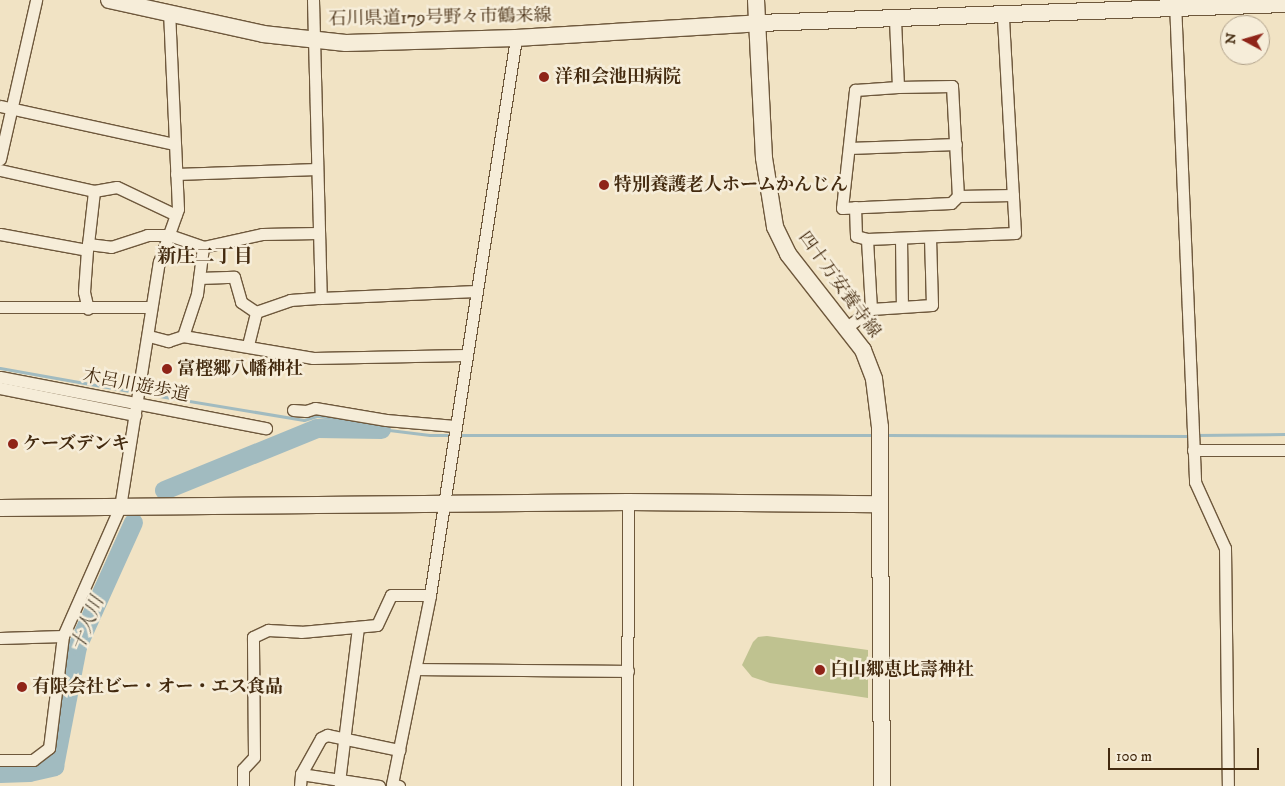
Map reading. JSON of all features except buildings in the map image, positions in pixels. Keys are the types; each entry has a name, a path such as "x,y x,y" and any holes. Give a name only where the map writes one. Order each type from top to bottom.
{"street":[{"path":"0,159 36,0"},
{"name":"石川県道179号野々市鶴来線","path":"110,0 263,34 346,43 516,38 759,23 1003,16 1175,5 1285,4"},
{"path":"313,0 318,233 322,298"},
{"name":"四十万安養寺線","path":"756,0 759,23 764,158 775,228 788,254 848,327 862,350 874,379 881,444 882,786"},
{"path":"1175,5 1195,482 1225,548 1228,786"},
{"path":"0,760 33,760 49,748 62,636 120,507 139,401 149,336 151,307 159,262 176,215 169,14"},
{"path":"855,207 856,236 867,240 1015,233 1003,16"},
{"path":"896,20 898,87"},
{"path":"393,785 430,595 464,355 516,38"},
{"path":"958,196 952,86 855,90 842,208 951,202 958,196 1013,195"},
{"path":"0,106 174,144"},
{"path":"849,148 956,144"},
{"path":"176,174 317,169"},
{"path":"0,170 94,191 117,187 176,215"},
{"path":"88,309 84,292 94,191"},
{"path":"0,234 88,247 111,247 147,235 169,235 203,247 262,234 318,233"},
{"path":"848,327 871,310 932,305 930,237"},
{"path":"900,238 902,306"},
{"path":"867,240 871,310"},
{"path":"183,336 200,278 203,247"},
{"path":"200,278 234,277 241,302 256,312"},
{"path":"256,312 290,300 476,291"},
{"path":"0,307 88,309 151,307"},
{"path":"248,345 256,312"},
{"path":"149,336 168,341 183,336 248,345 313,358 464,355"},
{"name":"木呂川遊歩道","path":"0,377 101,399 114,397 139,401 266,428"},
{"path":"0,388 135,415"},
{"path":"293,410 306,412 315,408 453,434"},
{"path":"1193,446 1285,450"},
{"path":"0,508 628,502 880,504"},
{"path":"626,786 628,502"},
{"path":"242,786 242,769 254,757 253,637 268,630 377,625 392,595 430,595"},
{"path":"338,782 358,627"},
{"path":"0,638 62,636"},
{"path":"417,669 628,672"},
{"path":"300,786 301,774 321,738 327,735 399,750"},
{"path":"301,774 338,782 379,786"}],"green space":[{"path":"767,636 868,650 868,698 770,683 752,677 742,665 753,642 758,637"}],"waterway":[{"path":"0,368 135,392"},
{"path":"141,393 304,420 317,416 359,421 381,429 430,435 875,435"},
{"name":"十人川","path":"164,490 317,428 381,429"},
{"path":"1196,435 1285,434"},
{"path":"886,435 1190,436"},
{"name":"十人川","path":"0,773 29,772 54,766 77,646 133,522"}],"place":[{"name":"洋和会池田病院","path":"544,77"},
{"name":"特別養護老人ホームかんじん","path":"604,185"},
{"name":"富樫郷八幡神社","path":"167,369"},
{"name":"ケーズデンキ","path":"13,444"},
{"name":"白山郷恵比壽神社","path":"820,670"},
{"name":"有限会社ビー・オー・エス食品","path":"22,687"}],"district":[{"name":"新庄二丁目","path":"205,257"}]}
